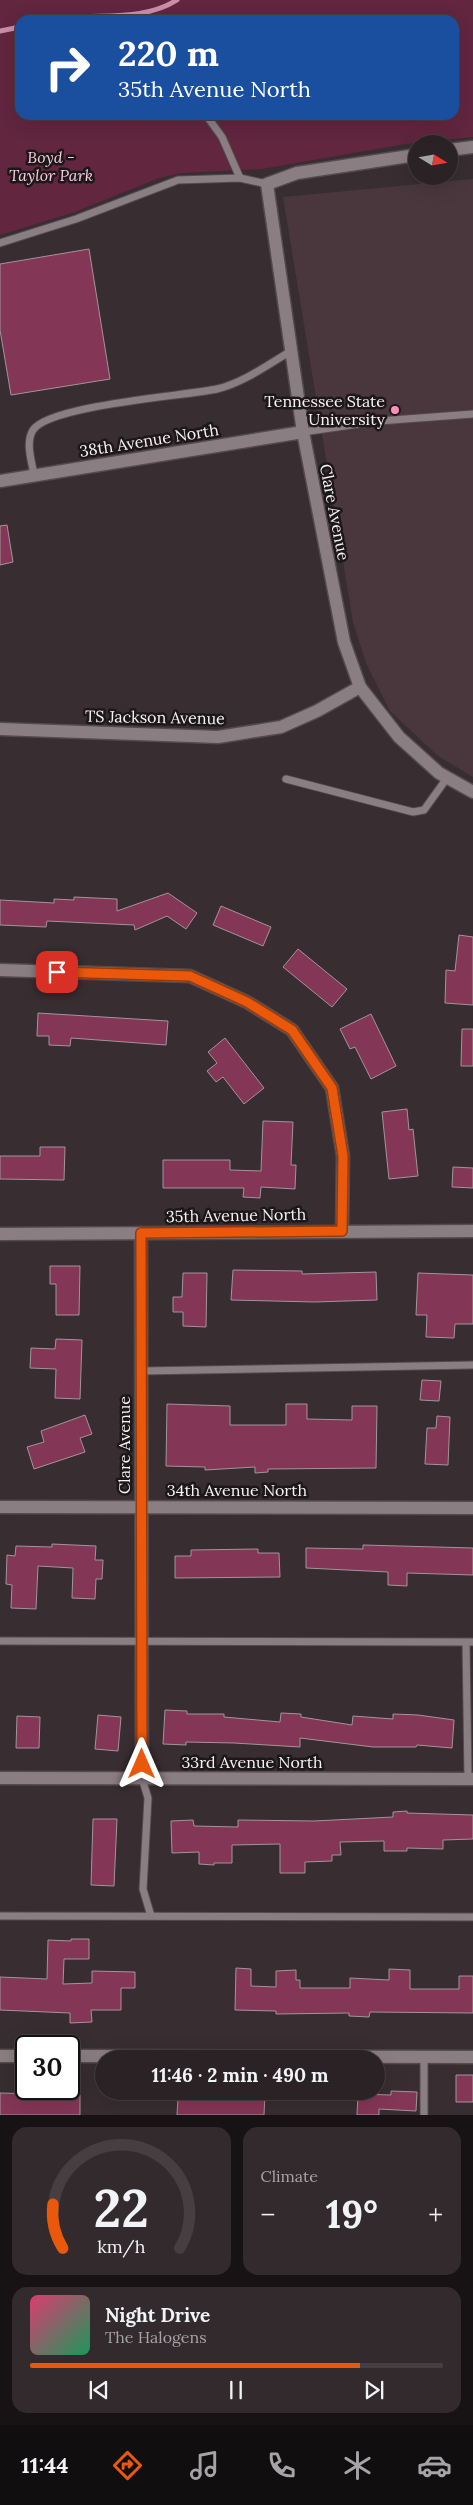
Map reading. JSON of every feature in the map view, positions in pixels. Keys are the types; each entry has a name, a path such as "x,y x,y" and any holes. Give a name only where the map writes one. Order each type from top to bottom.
{"street":[{"path":"458,149 473,147"},
{"path":"267,184 297,173 408,156"},
{"name":"Clare Avenue","path":"267,184 303,432 338,616 360,686 411,750 447,778 473,792"},
{"name":"38th Avenue North","path":"0,481 303,432"},
{"name":"TS Jackson Avenue","path":"0,729 218,737 281,727 317,711 360,686"},
{"path":"0,970 190,976 247,1002 292,1030 332,1088 343,1156 342,1231"},
{"name":"35th Avenue North","path":"0,1234 473,1231"},
{"name":"Clare Avenue","path":"141,1233 140,1506 143,1642 142,1777"},
{"name":"34th Avenue North","path":"0,1507 473,1508"},
{"name":"33rd Avenue North","path":"0,1778 470,1779"},
{"path":"0,2056 15,2056"},
{"path":"80,2056 473,2057"}],"lane":[{"path":"210,120 222,137 240,178"},
{"path":"0,243 76,219 178,180 240,178 267,184"},
{"path":"34,475 29,447 33,430 58,416 143,398 218,388 249,376 291,350"},
{"path":"303,432 379,421 473,414"},
{"path":"286,779 413,812 424,810 447,778"},
{"path":"141,1371 473,1365"},
{"path":"0,1642 470,1642 470,1779"},
{"path":"142,1777 148,1798 143,1889 152,1916"},
{"path":"0,1916 473,1917"},
{"path":"424,2058 424,2115"}],"shaded area":[{"name":"Tennessee State University","path":"473,179 473,777 438,756 390,711 366,663 353,622 283,197 410,185 458,185 458,180"}],"green space":[{"name":"Boyd - Taylor Park","path":"0,0 473,0 473,137 458,139 458,135 408,135 408,144 262,169 182,173 159,178 75,212 0,235"}],"building":[{"path":"89,249 110,379 11,395 0,330 0,264"},
{"path":"7,525 13,562 0,565 0,526"},
{"path":"168,893 197,913 186,929 167,916 135,930 134,925 47,921 46,927 0,925 0,900 54,903 54,899 74,900 74,897 117,899 117,911"},
{"path":"221,906 271,927 263,946 213,925"},
{"path":"459,935 473,937 473,1005 445,1003 446,970 455,971"},
{"path":"298,949 347,989 332,1007 283,967"},
{"path":"38,1013 168,1021 166,1045 71,1038 70,1046 49,1045 49,1036 37,1036"},
{"path":"371,1014 396,1066 371,1079 355,1047 350,1049 340,1029"},
{"path":"462,1029 473,1029 473,1066 461,1066"},
{"path":"225,1038 264,1088 244,1104 223,1077 216,1082 207,1071 217,1063 208,1052"},
{"path":"407,1109 409,1130 413,1129 418,1176 389,1179 382,1112"},
{"path":"263,1121 293,1122 291,1165 296,1165 295,1189 261,1187 260,1198 243,1197 244,1188 163,1188 163,1160 230,1160 230,1170 261,1171"},
{"path":"40,1147 65,1147 64,1180 0,1179 0,1156 40,1156"},
{"path":"453,1167 473,1168 473,1188 452,1187"},
{"path":"50,1266 80,1266 79,1315 56,1315 56,1284 50,1284"},
{"path":"233,1270 302,1271 302,1274 376,1272 377,1300 315,1302 231,1300"},
{"path":"183,1273 207,1273 206,1327 183,1326 183,1312 173,1312 173,1297 182,1297"},
{"path":"418,1273 473,1275 473,1324 455,1324 454,1338 426,1337 427,1315 416,1315"},
{"path":"56,1339 82,1340 80,1399 55,1398 56,1369 30,1368 31,1348 55,1349"},
{"path":"422,1380 441,1381 439,1401 420,1400"},
{"path":"167,1404 230,1406 230,1425 286,1425 286,1404 307,1404 307,1419 352,1420 352,1406 377,1406 376,1468 268,1469 268,1472 255,1473 255,1467 205,1470 205,1467 166,1466"},
{"path":"85,1415 92,1434 80,1438 85,1452 34,1469 27,1447 44,1442 41,1431"},
{"path":"437,1416 450,1417 448,1465 425,1464 427,1428 436,1428"},
{"path":"52,1544 96,1546 95,1560 103,1560 102,1579 96,1579 95,1599 72,1598 73,1568 38,1566 36,1609 11,1608 12,1585 6,1584 7,1555 15,1556 16,1546 52,1547"},
{"path":"363,1545 473,1548 473,1575 407,1573 407,1586 388,1585 388,1572 306,1568 306,1548 363,1549"},
{"path":"258,1549 258,1553 279,1553 280,1577 175,1578 175,1556 191,1556 191,1550"},
{"path":"165,1710 187,1711 187,1714 224,1714 224,1717 280,1722 281,1713 301,1714 301,1717 352,1725 353,1716 393,1719 393,1714 418,1715 454,1720 452,1748 417,1745 416,1747 373,1747 300,1738 300,1747 234,1743 186,1742 186,1745 163,1744"},
{"path":"98,1715 121,1717 118,1751 95,1749"},
{"path":"17,1716 40,1717 39,1748 16,1748"},
{"path":"407,1811 407,1813 473,1815 473,1839 443,1840 443,1849 407,1848 407,1851 384,1851 384,1841 340,1842 341,1855 332,1855 332,1861 305,1862 305,1873 280,1873 280,1844 232,1845 232,1863 214,1863 214,1865 199,1864 199,1852 172,1853 171,1821 193,1820 194,1826 238,1827 238,1820 314,1821 393,1817 393,1812"},
{"path":"93,1819 117,1819 114,1886 91,1885"},
{"path":"71,1939 89,1939 89,1959 64,1959 63,1984 92,1983 92,1971 135,1972 135,1988 121,1988 121,2010 91,2010 92,2022 70,2023 70,2013 0,2010 0,1977 47,1979 48,1940 71,1941"},
{"path":"236,1968 251,1969 251,1986 276,1987 276,1971 296,1970 296,1980 300,1980 300,1988 350,1988 350,1978 389,1980 389,1969 410,1970 410,1989 459,1989 459,1976 473,1976 473,2013 370,2012 369,2017 349,2016 349,2013 276,2014 276,2011 235,2010"},
{"path":"456,2075 473,2075 473,2102 456,2102"},
{"path":"391,2091 417,2092 416,2111 379,2109 379,2115 357,2115 358,2100 385,2100 385,2095 391,2095"},
{"path":"0,2093 15,2093 15,2100 80,2100 80,2115 0,2115"},
{"path":"178,2100 265,2100 264,2115 177,2115"}],"waterway":[{"path":"125,15 148,12 177,0"},
{"path":"0,31 15,28"}],"place":[{"name":"Tennessee State University","path":"395,410"}],"route":[{"path":"57,972 190,976 247,1002 292,1030 332,1088 343,1156 342,1231 141,1233 140,1506 143,1642 142,1764"}]}
